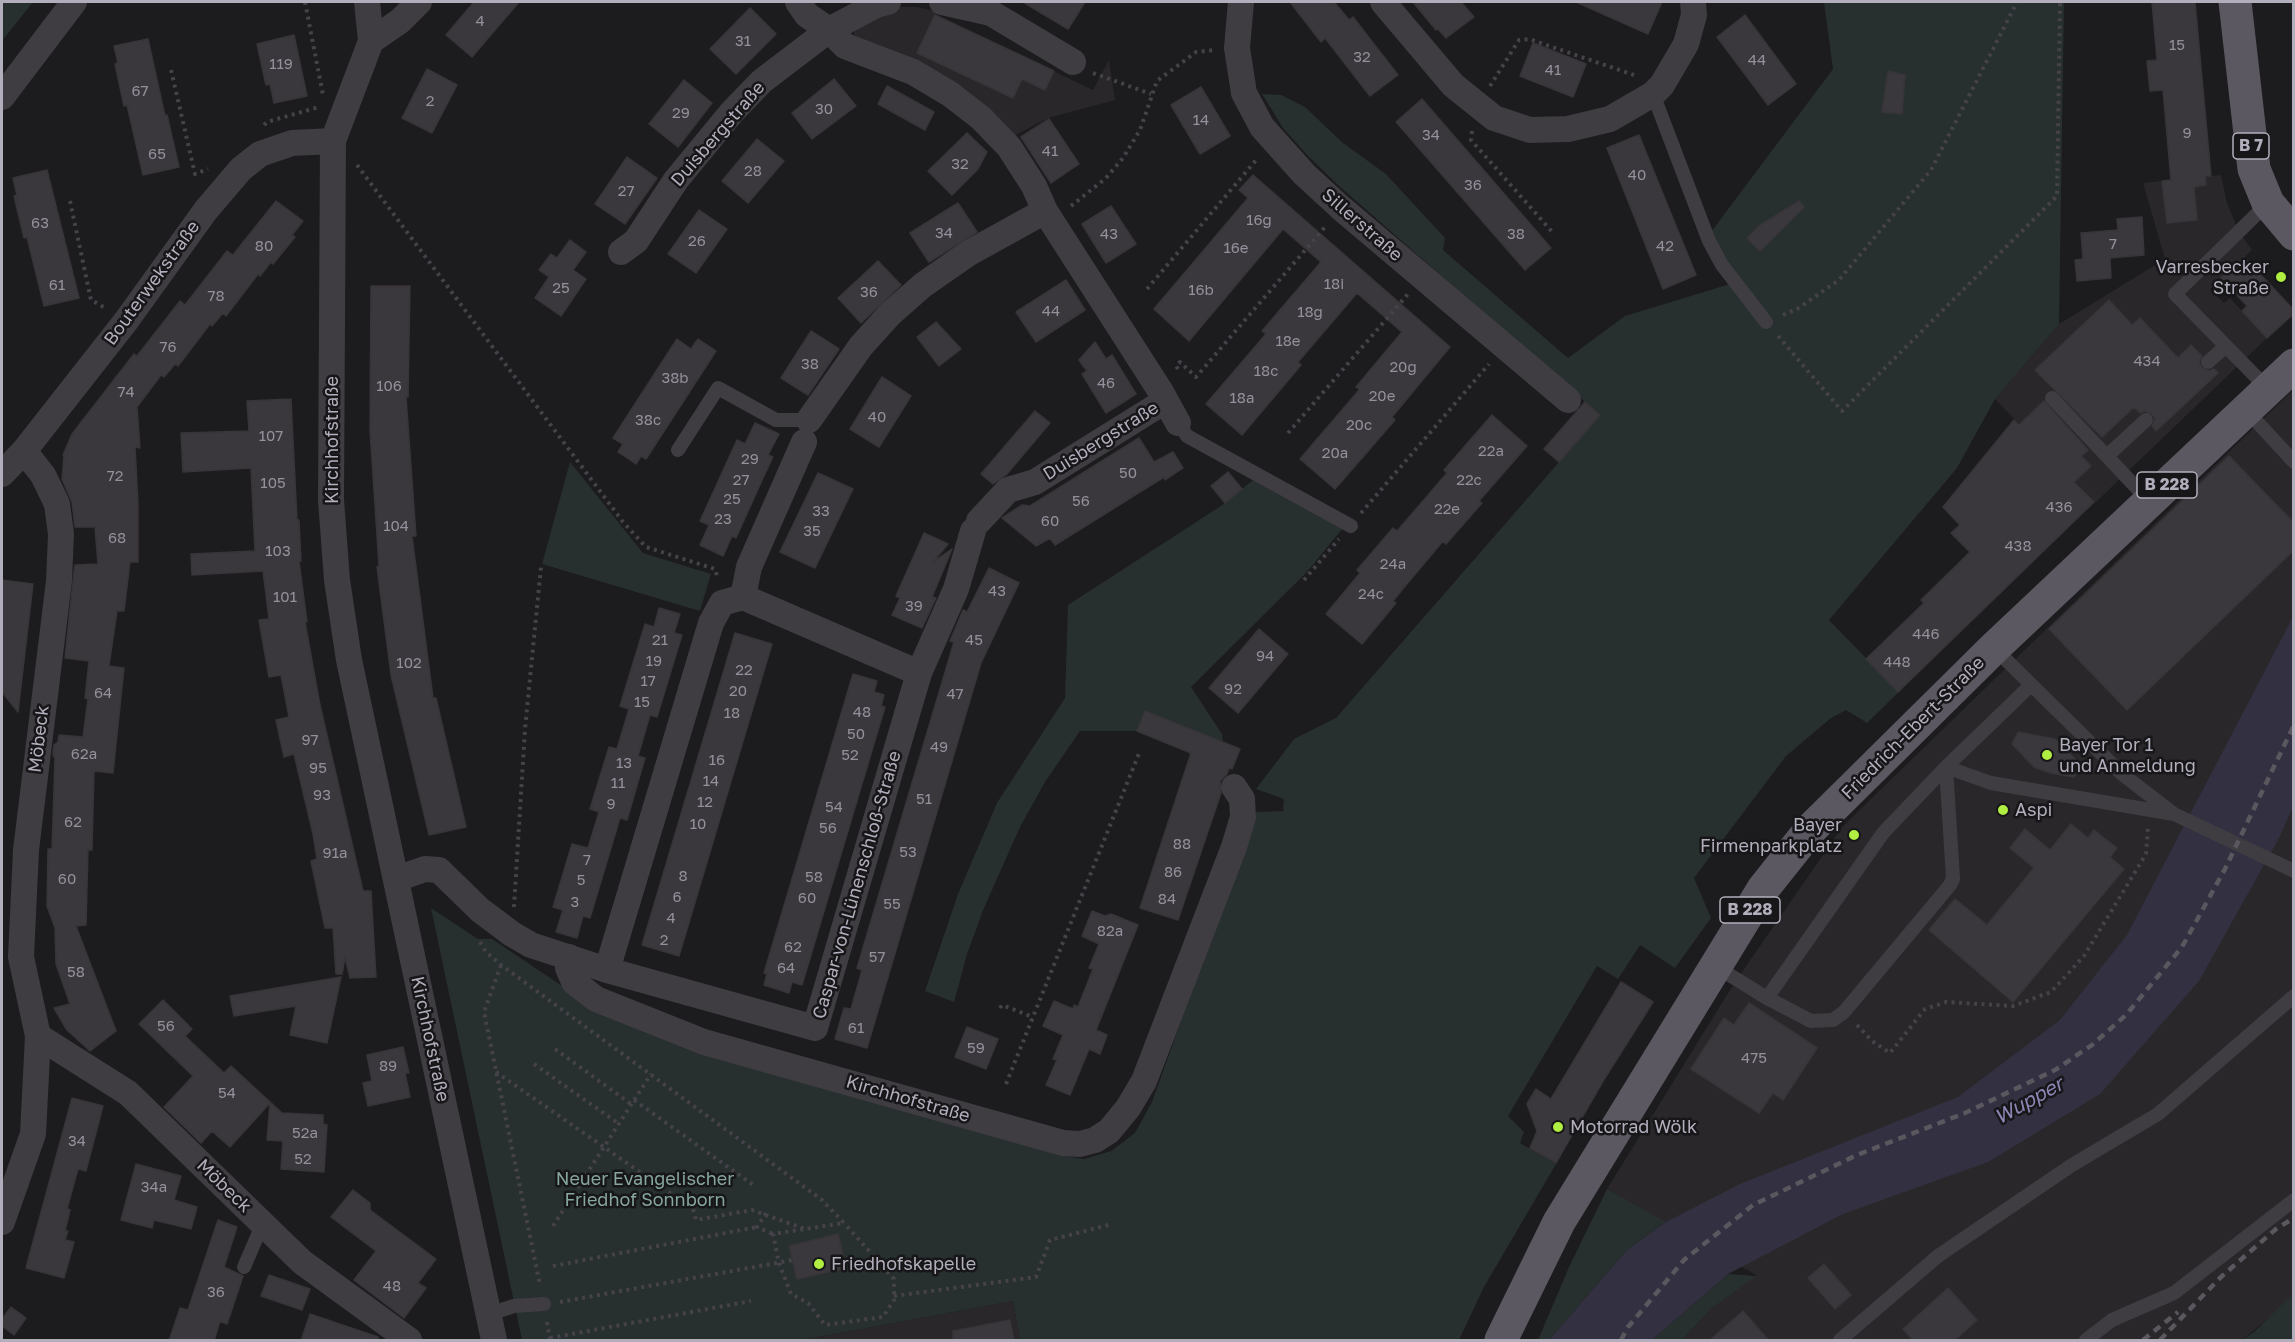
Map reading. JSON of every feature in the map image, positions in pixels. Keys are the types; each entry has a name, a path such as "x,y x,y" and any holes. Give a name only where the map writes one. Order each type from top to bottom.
{"main road":[{"name":"B 7","path":"2235,2 2254,169 2268,203 2294,234"},
{"name":"Friedrich-Ebert-Straße","path":"1501,1341 1559,1222 1763,889 1810,830 1994,648 2294,365"}],"street":[{"path":"2,97 74,2"},
{"name":"Kirchhofstraße","path":"367,2 370,41 333,141 332,500 337,580 349,660 494,1341"},
{"path":"370,41 400,21 419,2"},
{"name":"Duisbergstraße","path":"798,2 807,15 829,30 845,46 913,72 950,94 981,118 1009,147 1034,186 1048,217 1178,423"},
{"name":"Duisbergstraße","path":"621,252 636,241 676,180 732,112 762,81 829,30 876,5 888,2"},
{"path":"942,2 991,13 1073,62"},
{"name":"Sillerstraße","path":"1241,2 1237,48 1244,93 1262,127 1305,174 1341,208 1568,400"},
{"path":"1383,2 1453,85 1494,118 1530,130 1568,129 1610,119 1653,94 1662,85 1686,44 1694,15 1692,2"},
{"name":"Bouterwekstraße","path":"2,474 24,451 126,321 206,210 241,169 260,154 292,143 333,141"},
{"path":"607,970 711,623 733,600 807,431 861,346 906,299 969,253 1048,217"},
{"name":"Duisbergstraße","path":"976,526 1008,490 1035,482 1165,401"},
{"name":"Möbeck","path":"2,1222 33,1134 38,1036 21,957 24,886 26,850 59,581 61,534 57,504 43,475 24,451"},
{"name":"Caspar-von-Lünenschloß-Straße","path":"569,957 607,970 815,1028 919,673 956,589 976,526"},
{"path":"733,600 919,673"},
{"name":"Kirchhofstraße","path":"569,957 568,968 574,982 596,999 704,1041 1063,1143 1080,1144 1095,1140 1109,1131 1128,1108 1144,1081 1234,847 1243,817 1242,799 1234,787"},
{"path":"396,879 425,869 439,870 480,910 512,934 531,945 569,957"},
{"name":"Möbeck","path":"38,1036 128,1093 302,1262 409,1341"}],"lane":[{"path":"1653,94 1709,241 1722,265 1766,322"},
{"path":"2268,203 2175,294 2226,346 2294,462"},
{"path":"2208,363 2226,346"},
{"path":"678,450 718,388 776,420 807,431"},
{"path":"2052,398 2149,501"},
{"path":"2107,456 2146,420"},
{"path":"1178,423 1187,436 1351,525"},
{"path":"1994,648 2122,774 2174,814 2294,871"},
{"path":"1767,998 1883,834 1946,767 2031,685"},
{"path":"1946,767 1991,783 2174,814"},
{"path":"1715,966 1767,998 1811,1021 1833,1020 1844,1012 1953,879 1946,767"},
{"path":"1840,1341 1938,1256 2072,1165 2158,1114 2294,996"},
{"path":"2086,1341 2112,1320 2174,1293 2294,1200"},
{"path":"244,1267 262,1223"},
{"path":"489,1314 514,1306 544,1304"}],"path":[{"path":"305,2 325,105 345,111"},
{"path":"2017,2 1931,170 1839,280 1797,309 1766,322 1842,411 2056,196 2060,2"},
{"path":"1048,217 1106,178 1123,158 1140,130 1157,81 1196,52"},
{"path":"1073,62 1100,77 1151,94"},
{"path":"171,70 195,174 213,167"},
{"path":"361,168 623,522 646,547 716,569 733,600"},
{"path":"1147,289 1246,171"},
{"path":"70,201 91,300 126,321"},
{"path":"1176,367 1180,362 1196,377 1309,245"},
{"path":"1288,433 1390,315"},
{"path":"1366,508 1504,347"},
{"path":"1304,580 1334,545"},
{"path":"512,934 525,729 541,567"},
{"path":"1006,1084 1140,751"},
{"path":"1844,1012 1872,1041 1890,1053 1925,1009 1946,1002 2013,1006 2051,992 2084,956 2146,854 2151,810"},
{"path":"480,910 476,930 478,939 486,952 822,1200 894,1279 894,1300 883,1317 825,1325 808,1303 791,1294 779,1263 773,1234"},
{"path":"501,965 484,1012 550,1339 751,1301"},
{"path":"1000,1008 1002,1005 1033,1017"},
{"path":"555,1049 756,1187"},
{"path":"534,1064 619,1124"},
{"path":"495,1071 693,1209 696,1220 752,1210 806,1229"},
{"path":"553,1226 651,1074"},
{"path":"757,1227 765,1213"},
{"path":"553,1266 757,1227 773,1234 843,1223"},
{"path":"894,1296 1036,1277 1050,1240 1112,1224"},
{"path":"544,1304 792,1260"}],"shaded area":[{"path":"899,7 917,7 934,11 936,15 1093,90 1109,60 1115,100 1048,118 1014,136 854,35 853,29 878,13"},
{"path":"2221,175 2227,203 2238,230 2252,250 2210,289 2224,303 2230,298 2267,338 2095,503 1995,399 2059,324 2165,259 2143,183"},
{"path":"2293,390 2293,1298 2242,1340 1682,1340 1711,1309 1756,1275 1607,1189 1735,982 1843,826"},
{"path":"1013,1301 1020,1340 802,1340"}],"green space":[{"path":"2,2 33,2 2,41"},
{"name":"Neuer Evangelischer Friedhof Sonnborn","path":"1824,2 2064,2 2059,324 1995,399 1957,468 1829,620 1899,692 1867,723 1846,710 1831,718 1786,756 1694,878 1711,918 1675,968 1640,945 1618,979 1597,966 1508,1116 1524,1132 1520,1143 1556,1164 1484,1287 1459,1340 1020,1340 1013,1301 802,1340 522,1340 431,908 478,939 492,939 595,1008 1066,1156 1084,1159 1111,1151 1135,1133 1152,1102 1256,812 1283,811 1284,799 1256,789 1294,739 1336,718 1600,415 1338,185 1283,128 1262,94 1281,95 1305,107 1343,143 1386,174 1445,238 1443,250 1568,358 1625,316 1730,284 1705,240 1833,69"},
{"path":"570,462 643,553 711,574 700,611 542,564"},
{"path":"1253,480 1343,528 1306,573 1191,687 1222,734 1223,742 1146,711 1137,731 1080,731 1045,782 1020,827 984,908 967,954 954,1002 925,991 958,894 997,803 1065,698 1068,605 1224,504"},
{"path":"1607,1189 1666,1222 1627,1250 1549,1340 1538,1340 1569,1267"},
{"path":"1728,1274 1756,1276 1711,1309 1682,1340 1652,1340"},
{"path":"2293,1294 2293,1340 2242,1340 2254,1332"}],"water":[{"name":"Wupper","path":"2293,617 2293,807 2279,838 2199,981 2100,1094 1988,1162 1843,1214 1728,1274 1652,1340 1549,1340 1627,1250 1666,1222 1740,1184 1958,1097 2060,1020 2127,935"}],"building":[{"path":"474,2 519,2 472,57 446,35"},
{"path":"1023,2 1085,2 1068,29"},
{"path":"1290,2 1334,2 1349,20 1353,17 1398,75 1370,96 1325,38 1321,42"},
{"path":"1413,2 1461,2 1474,17 1446,38 1438,29 1436,30"},
{"path":"1576,2 1662,2 1648,34"},
{"path":"2152,2 2195,2 2211,176 2205,176 2206,185 2194,187 2197,220 2167,223 2162,181 2171,180 2163,90 2150,91 2147,61 2157,60"},
{"path":"750,8 776,34 736,74 710,49"},
{"path":"935,15 1054,71 1045,90 1022,79 1013,98 917,53"},
{"path":"1745,15 1796,84 1768,105 1717,37"},
{"path":"294,35 307,96 274,103 270,84 266,85 257,44"},
{"path":"148,39 179,167 143,175 127,105 124,106 115,64 118,63 114,46"},
{"path":"1533,43 1586,64 1573,97 1520,76"},
{"path":"427,69 457,85 432,133 402,118"},
{"path":"1888,71 1905,75 1902,114 1882,112"},
{"path":"834,79 856,106 812,139 792,113"},
{"path":"684,80 712,103 678,147 649,124"},
{"path":"887,86 934,112 925,130 878,104"},
{"path":"1201,87 1230,136 1200,154 1171,105"},
{"path":"1422,99 1551,248 1525,270 1396,122"},
{"path":"1049,119 1079,164 1051,183 1021,137"},
{"path":"967,133 987,152 978,169 952,195 928,171"},
{"path":"1639,135 1696,275 1663,289 1607,148"},
{"path":"757,139 784,161 748,203 722,181"},
{"path":"627,157 657,178 625,224 595,204"},
{"path":"47,170 79,298 44,306 27,237 24,238 14,196 17,195 13,178"},
{"path":"1253,175 1450,347 1392,417 1395,420 1335,489 1300,459 1360,389 1356,387 1402,332 1357,293 1298,362 1301,365 1242,435 1206,404 1266,334 1262,331 1321,262 1283,229 1189,341 1154,309 1248,198 1239,190"},
{"path":"276,201 303,221 292,235 295,237 273,264 271,262 260,276 258,274 226,316 223,313 212,326 210,324 178,366 175,364 164,377 161,375 137,407 140,448 135,447 138,562 130,562 124,611 117,611 109,666 124,668 113,773 94,771 92,850 88,850 86,925 76,926 116,1031 90,1051 67,1030 54,1008 70,1004 56,964 55,928 47,906 48,849 52,849 54,745 58,742 59,735 83,737 88,699 85,698 89,661 65,658 75,565 98,564 95,527 75,527 72,502 62,479 63,455 72,434 134,354 137,356 180,301 185,305 227,251 233,255"},
{"path":"1799,201 1804,207 1760,251 1747,238 1759,226"},
{"path":"958,203 977,232 929,262 910,233"},
{"path":"1111,206 1136,244 1106,263 1082,224"},
{"path":"699,210 727,229 696,273 668,254"},
{"path":"2142,217 2144,255 2110,258 2111,278 2077,281 2075,260 2083,259 2081,233 2118,230 2117,219"},
{"path":"570,240 586,252 573,270 586,279 561,316 535,298 549,277 539,270 551,254 557,258"},
{"path":"2244,257 2291,307 2291,316 2267,338 2242,311 2247,306 2221,278"},
{"path":"878,261 901,285 861,323 838,298"},
{"path":"1066,280 1085,310 1036,342 1016,312"},
{"path":"371,286 410,286 408,397 406,397 416,536 412,536 433,698 436,698 466,827 429,835 391,675 377,567 379,566 370,430"},
{"path":"2109,300 2132,325 2140,318 2178,358 2191,345 2202,356 2199,363 2202,368 2209,371 2214,369 2218,373 2156,431 2152,426 2155,419 2152,414 2145,411 2140,413 2134,407 2102,437 2035,370"},
{"path":"936,322 961,349 939,366 917,337"},
{"path":"811,331 839,349 808,395 781,378"},
{"path":"677,339 691,349 698,339 716,351 646,459 641,456 636,464 618,452 623,444 613,438"},
{"path":"1095,342 1106,359 1112,355 1136,394 1106,413 1082,374 1087,371 1079,360"},
{"path":"882,377 911,396 879,447 850,429"},
{"path":"291,399 297,520 299,520 301,561 299,561 307,622 305,622 320,705 363,891 371,891 376,977 350,978 345,957 342,974 336,974 333,928 325,928 311,861 317,859 313,834 294,754 284,757 276,720 289,717 281,675 269,677 259,620 269,619 263,571 192,575 191,554 255,551 251,468 183,472 181,433 249,431 247,401"},
{"path":"2044,401 2088,450 2081,456 2091,466 2074,482 2094,502 1898,692 1866,659 1924,603 1921,600 1970,552 1951,533 1960,525 1943,507 2014,420 2019,425"},
{"path":"1585,402 1600,415 1559,462 1544,449"},
{"path":"1035,411 1050,423 1006,475 993,484 981,474"},
{"path":"1492,415 1527,446 1479,501 1482,503 1446,544 1443,541 1406,585 1393,601 1396,603 1362,644 1326,614 1360,573 1357,570 1393,528 1397,531 1447,473 1444,470"},
{"path":"755,423 779,434 768,455 773,457 736,538 732,536 723,556 700,545 709,525 700,521 737,440 745,444"},
{"path":"1139,438 1154,462 1173,452 1183,468 1165,480 1164,477 1055,545 1050,538 1036,546 1002,518 1022,505 1030,506"},
{"path":"2229,456 2294,523 2294,550 2127,710 2049,629"},
{"path":"1228,472 1242,489 1225,503 1211,486"},
{"path":"818,473 853,489 815,568 780,552"},
{"path":"924,533 948,544 933,562 952,549 932,597 936,598 922,628 892,615 900,598 896,596"},
{"path":"989,568 1019,583 981,663 867,1048 835,1039 844,1008 851,1009 862,970 857,968 954,642 950,641 963,610 967,612"},
{"path":"2,580 33,584 18,712 2,692"},
{"path":"659,608 680,614 674,633 682,635 657,717 650,715 638,756 645,758 627,820 620,818 590,918 583,916 577,938 556,932 563,910 553,907 572,844 588,848 599,812 590,809 609,747 617,749 629,709 620,706 645,624 654,627"},
{"path":"1259,629 1288,654 1238,713 1209,688"},
{"path":"735,633 772,644 679,956 642,945"},
{"path":"853,674 877,681 874,692 884,695 881,706 885,707 802,985 792,982 789,993 764,985 767,974 764,973"},
{"path":"1145,711 1240,749 1232,769 1229,768 1220,781 1221,793 1178,920 1140,908 1191,753 1137,731"},
{"name":"Bayer Tor 1 und Anmeldung","path":"2018,732 2055,739 2081,765 2074,777 2034,767 2012,744"},
{"path":"2071,824 2088,838 2094,830 2117,848 2110,857 2124,869 2013,1002 1929,930 1955,899 1987,925 2034,868 2010,848 2025,829 2050,850"},
{"path":"1092,911 1105,916 1111,914 1138,925 1096,1030 1107,1035 1100,1054 1089,1049 1070,1095 1046,1085 1057,1060 1053,1059 1063,1035 1043,1026 1054,1001 1073,1009 1074,1005 1078,1007 1093,969 1089,968 1099,944 1082,936"},
{"path":"341,977 327,1043 290,1035 296,1006 234,1016 230,996"},
{"path":"1621,982 1653,1002 1605,1078 1556,1163 1530,1148 1537,1131 1527,1104 1536,1089 1551,1099"},
{"path":"163,1000 192,1029 185,1036 224,1073 231,1066 282,1113 323,1115 323,1124 327,1125 324,1172 281,1169 283,1141 267,1140 270,1103 230,1147 212,1131 201,1143 164,1107 193,1076 139,1024"},
{"path":"1749,1003 1817,1048 1783,1100 1773,1093 1759,1113 1691,1069 1724,1018 1734,1025"},
{"path":"967,1027 998,1039 986,1069 955,1057"},
{"path":"403,1047 409,1073 405,1073 410,1097 368,1106 363,1083 372,1081 367,1055"},
{"path":"72,1098 103,1106 86,1171 78,1169 67,1209 70,1210 65,1240 74,1242 64,1278 26,1268"},
{"path":"136,1164 181,1176 174,1200 197,1207 191,1229 154,1220 152,1228 121,1220"},
{"path":"353,1190 370,1203 370,1210 436,1259 418,1283 426,1288 404,1318 354,1280 376,1251 331,1217"},
{"path":"218,1220 237,1227 224,1267 243,1276 227,1324 220,1321 214,1341 169,1341 180,1308 188,1310"},
{"name":"Friedhofskapelle","path":"838,1234 846,1268 797,1279 789,1246"},
{"path":"1824,1264 1851,1295 1835,1309 1808,1278"},
{"path":"269,1275 310,1289 302,1310 261,1296"},
{"path":"1948,1288 1977,1320 1954,1341 1914,1341 1903,1329"},
{"path":"11,1307 26,1318 14,1335 2,1326 2,1319"},
{"path":"1743,1311 1769,1341 1709,1341"},
{"path":"310,1314 378,1337 378,1341 301,1341"},
{"path":"1010,1320 1014,1341 953,1341 953,1331"}],"railway":[{"path":"1621,1340 1628,1327 1684,1260 1753,1205 1857,1155 1965,1113 2055,1070 2092,1045 2126,1015 2182,947 2225,869 2294,725"},
{"path":"2160,1340 2221,1277 2276,1229 2294,1218"},
{"path":"2143,1340 2178,1312"}],"place":[{"name":"Varresbecker Straße","path":"2281,277"},
{"name":"Bayer Tor 1 und Anmeldung","path":"2047,755"},
{"name":"Aspi","path":"2003,810"},
{"name":"Bayer Firmenparkplatz","path":"1854,835"},
{"name":"Motorrad Wölk","path":"1558,1127"},
{"name":"Friedhofskapelle","path":"819,1264"}]}
